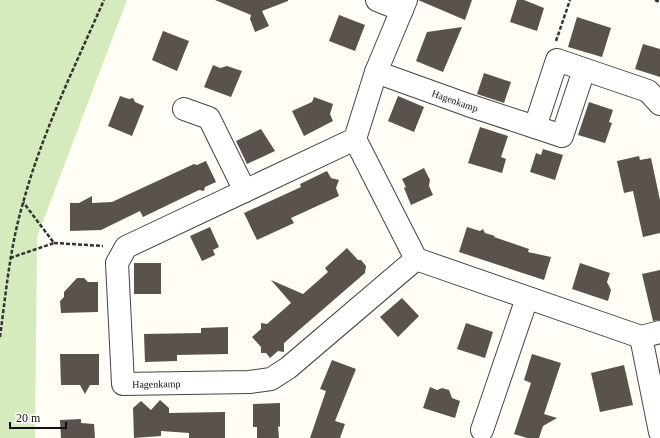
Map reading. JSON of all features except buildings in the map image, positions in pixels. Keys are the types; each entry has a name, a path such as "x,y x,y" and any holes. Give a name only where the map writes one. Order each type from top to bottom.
{"street":[{"path":"377,0 404,5 376,72 355,138 416,259 527,298 650,334 660,432"},
{"path":"535,126 557,60 648,91 660,104"},
{"name":"Hagenkamp","path":"376,72 468,105 562,136 584,70"},
{"path":"184,109 209,118 245,191"},
{"path":"126,247 355,138"},
{"name":"Hagenkamp","path":"126,247 117,263 124,384 249,382 271,379 288,368 416,259"},
{"path":"482,430 527,298"}],"path":[{"path":"0,337 10,258 23,202 52,118 104,0"},
{"path":"557,60 554,47 570,0"},
{"path":"23,202 54,243"},
{"path":"10,258 54,243 126,247"}],"green space":[{"path":"0,0 127,0 37,237 35,438 0,438"}]}
